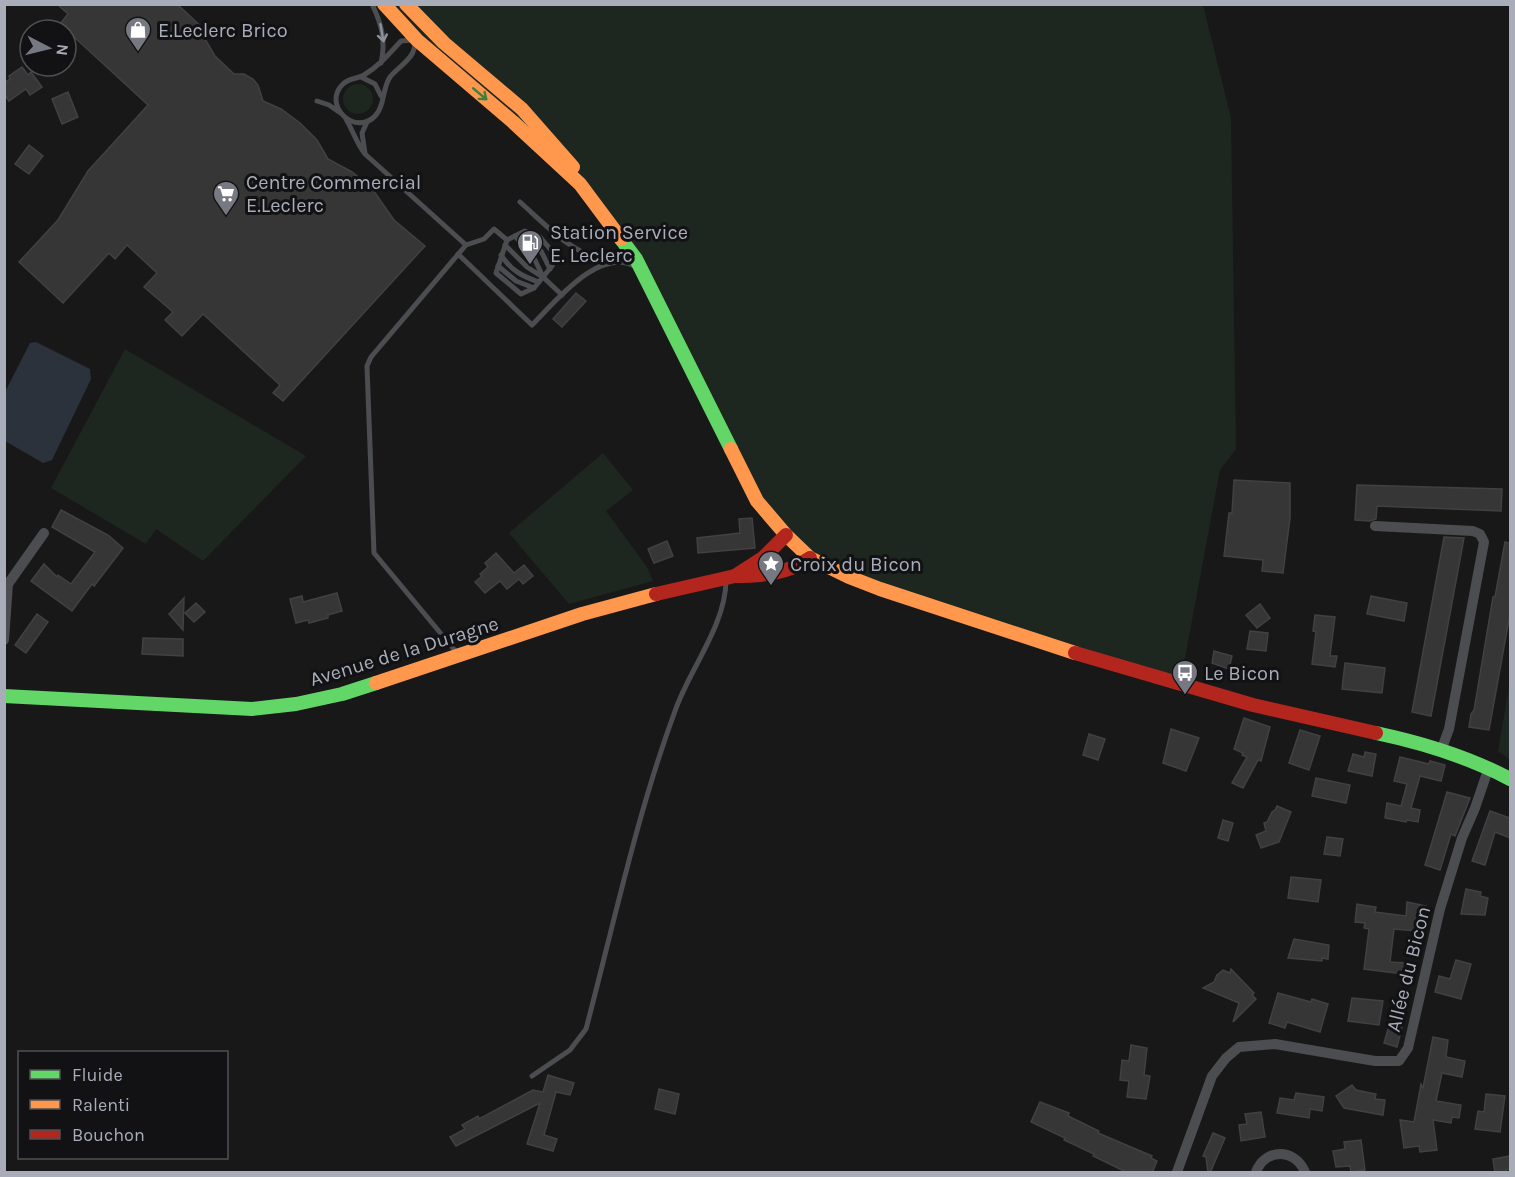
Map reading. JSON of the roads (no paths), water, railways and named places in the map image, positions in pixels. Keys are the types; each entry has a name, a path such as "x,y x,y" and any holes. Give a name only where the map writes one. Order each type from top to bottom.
{"main road":[{"path":"384,4 421,31 433,33 514,101 542,129 608,211 642,271 757,501 786,535 810,558 880,589 1180,685 1281,712 1442,748 1489,767 1510,779"},
{"path":"406,4 435,56 513,122 580,184 632,254"},
{"name":"Avenue de la Duragne","path":"731,577 763,558 786,535"},
{"name":"Avenue de la Duragne","path":"4,696 252,709 296,704 342,694 632,599 731,577 769,576 800,565 810,558"}],"street":[{"path":"1375,526 1473,531 1480,534 1484,542 1449,729 1442,748"},
{"path":"4,640 8,584 44,533"},
{"name":"Allée du Bicon","path":"1177,1173 1212,1076 1226,1058 1239,1047 1275,1044 1375,1061 1399,1061 1408,1048 1440,909 1462,837 1489,767"},
{"path":"1256,1173 1260,1163 1267,1157 1282,1153 1297,1159 1305,1173"}],"lane":[{"path":"372,4 383,34 381,64"},
{"path":"421,31 400,41 381,64 361,77 343,84 336,96 317,101 339,112 355,133 360,148 365,154 466,245"},
{"path":"346,119 360,123 367,122 380,110 388,79 412,55 421,31"},
{"path":"412,55 419,53 435,56"},
{"path":"361,77 375,84 382,98"},
{"path":"336,96 339,112"},
{"path":"365,154 362,133 367,122"},
{"path":"520,202 581,253 609,263 630,264 642,271"},
{"path":"459,656 374,553 367,366 371,357 466,245 484,239 494,229 527,267 562,295"},
{"path":"525,231 541,251 550,269"},
{"path":"525,231 540,237 556,256 550,269 534,288 521,294 496,273 506,243 525,231"},
{"path":"515,236 536,260 541,279"},
{"path":"458,255 532,325 582,276 609,263"},
{"path":"501,255 509,267 522,276 541,279"},
{"path":"498,266 516,280 534,288"},
{"path":"532,1076 570,1050 586,1029 650,786 675,709 716,622 731,577"}],"place":[{"name":"E.Leclerc Brico","path":"138,53"},
{"name":"Centre Commercial E.Leclerc","path":"226,217"},
{"name":"Station Service E. Leclerc","path":"530,266"},
{"name":"Croix du Bicon","path":"771,587"},
{"name":"Le Bicon","path":"1185,696"}]}
